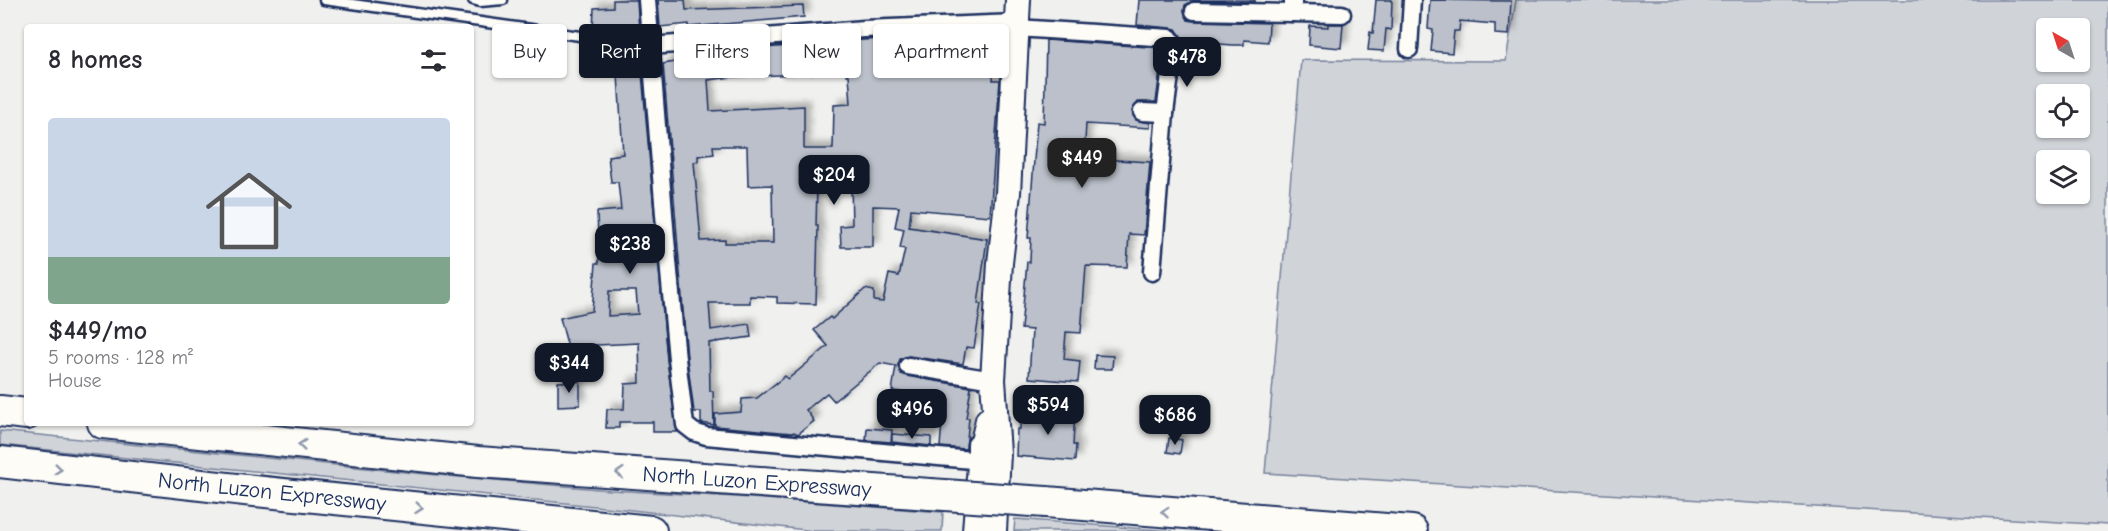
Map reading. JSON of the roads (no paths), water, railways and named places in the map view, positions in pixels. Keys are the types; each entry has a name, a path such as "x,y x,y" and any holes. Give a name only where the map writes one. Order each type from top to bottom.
{"highway":[{"path":"0,411 24,414"},
{"name":"North Luzon Expressway","path":"132,426 478,462 1046,502 1412,531"},
{"name":"North Luzon Expressway","path":"0,462 245,490 651,531"}],"main road":[{"path":"994,531 998,453 993,390 1000,263 1008,193 1017,17"},
{"path":"975,531 981,451 993,390"}],"street":[{"path":"647,0 649,24"},
{"path":"1409,49 1412,0"},
{"path":"1194,11 1293,7 1342,14"},
{"path":"662,45 1017,17 1170,39 1174,45 1165,113 1152,272"},
{"path":"654,78 677,359 684,421 688,428 706,436 972,460 976,456 980,418 993,390 908,366"},
{"path":"1142,112 1165,113"}],"lane":[{"path":"324,0 579,34"},
{"path":"473,0 480,2 503,0"}]}
